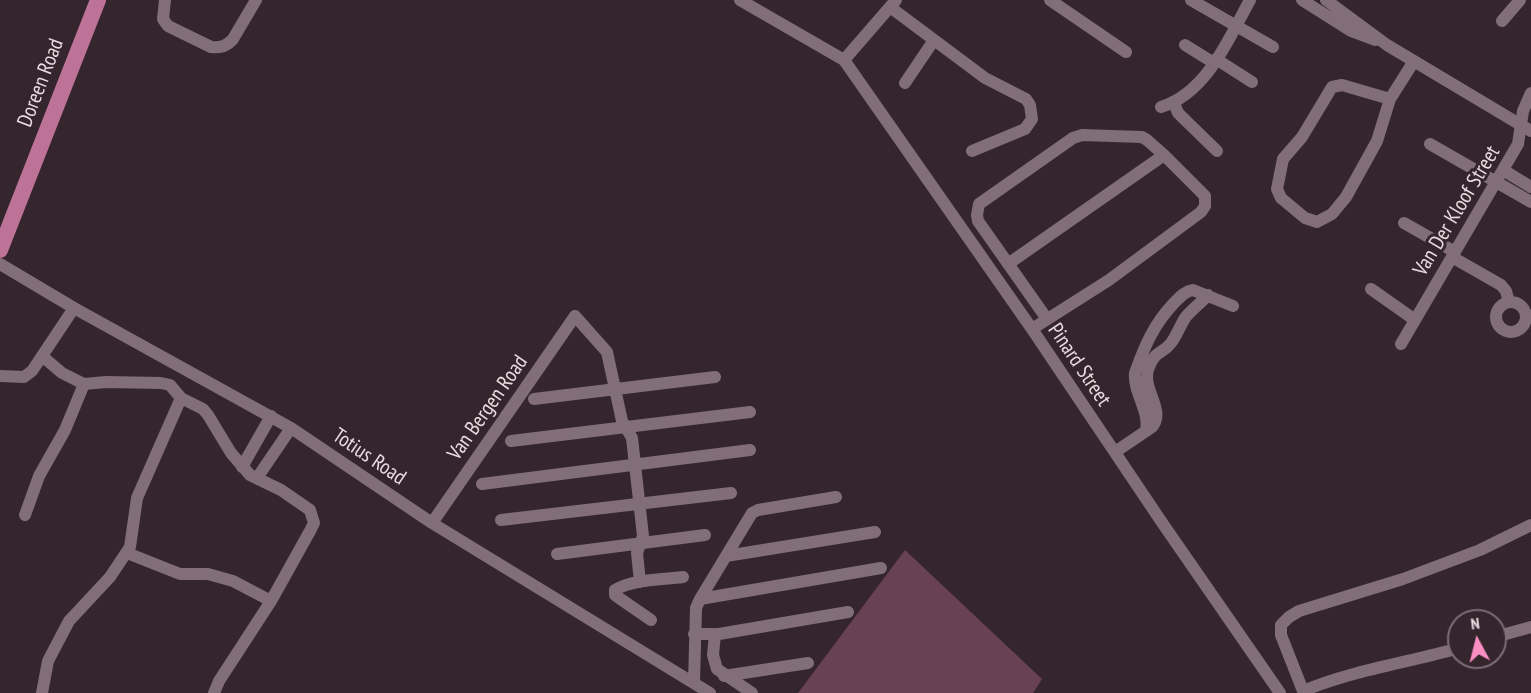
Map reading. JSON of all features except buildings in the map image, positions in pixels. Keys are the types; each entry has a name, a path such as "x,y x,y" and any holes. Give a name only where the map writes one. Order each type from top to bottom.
{"main road":[{"name":"Doreen Road","path":"0,250 98,0"}],"street":[{"path":"165,0 162,11 163,19 168,26 217,48 229,44 256,0"},
{"path":"740,0 844,60 893,4 934,40 984,78 1019,95 1030,105 1032,119 1025,129 972,151"},
{"path":"1050,0 1126,52"},
{"path":"1191,0 1273,47"},
{"path":"1217,151 1168,105 1194,88 1215,61 1250,0"},
{"path":"1302,0 1351,31 1388,45"},
{"path":"1326,0 1388,45 1526,128"},
{"path":"1502,21 1520,0"},
{"path":"905,83 934,40"},
{"path":"1185,45 1252,82"},
{"name":"Pinard Street","path":"844,60 1032,329 1280,693"},
{"path":"1390,99 1342,85 1332,87 1302,137 1283,159 1277,189 1281,198 1311,220 1321,221 1332,214 1346,197 1377,141 1390,99 1414,61"},
{"name":"Van Der Kloof Street","path":"1401,344 1518,144 1526,128 1523,111 1531,93"},
{"path":"1032,329 1109,280 1204,209 1205,196 1164,155 1142,137 1082,135 1073,138 983,200 977,210 978,221 1047,319"},
{"path":"1430,144 1531,202"},
{"path":"1008,264 1164,155"},
{"path":"1503,170 1531,187"},
{"path":"1404,223 1501,285 1506,291 1509,302"},
{"name":"Totius Road","path":"0,264 74,308 291,428 432,523 710,693"},
{"path":"1371,289 1415,320"},
{"path":"1114,452 1146,430 1147,421 1134,377 1151,350 1158,320 1183,294 1194,290 1233,306"},
{"path":"1151,350 1169,346 1186,317 1208,296"},
{"path":"0,376 24,377 32,370 74,308"},
{"name":"Van Bergen Road","path":"432,523 576,316 607,352 616,390"},
{"path":"42,356 62,373 84,384 106,382 170,385 181,398 202,409 208,415 242,467 257,478 287,493 310,510 314,523 271,601 219,681 214,693"},
{"path":"534,399 715,377"},
{"path":"25,515 39,476 65,430 84,384"},
{"path":"616,390 625,427 632,438 636,463 642,543 637,554 640,582"},
{"path":"42,693 48,661 69,621 110,577 127,553 133,539 137,498 181,398"},
{"path":"511,441 750,412"},
{"path":"242,467 271,416"},
{"path":"257,478 291,428"},
{"path":"482,484 750,450"},
{"path":"501,520 731,493"},
{"path":"694,683 694,634 699,599 752,513 758,510 836,497"},
{"path":"1447,651 1356,673 1304,692 1281,634 1281,625 1289,617 1299,612 1403,579 1480,550 1531,525"},
{"path":"726,556 875,532"},
{"path":"557,554 705,535"},
{"path":"127,553 180,574 214,575 233,581 271,601"},
{"path":"699,599 881,568"},
{"path":"651,620 615,595 615,590 640,582 683,577"},
{"path":"694,634 715,634 848,612"},
{"path":"1507,634 1531,627"},
{"path":"715,634 713,655 717,669 724,676 752,693"},
{"path":"724,676 808,663"}],"shaded area":[{"path":"905,550 1042,679 1033,693 798,693"}]}
